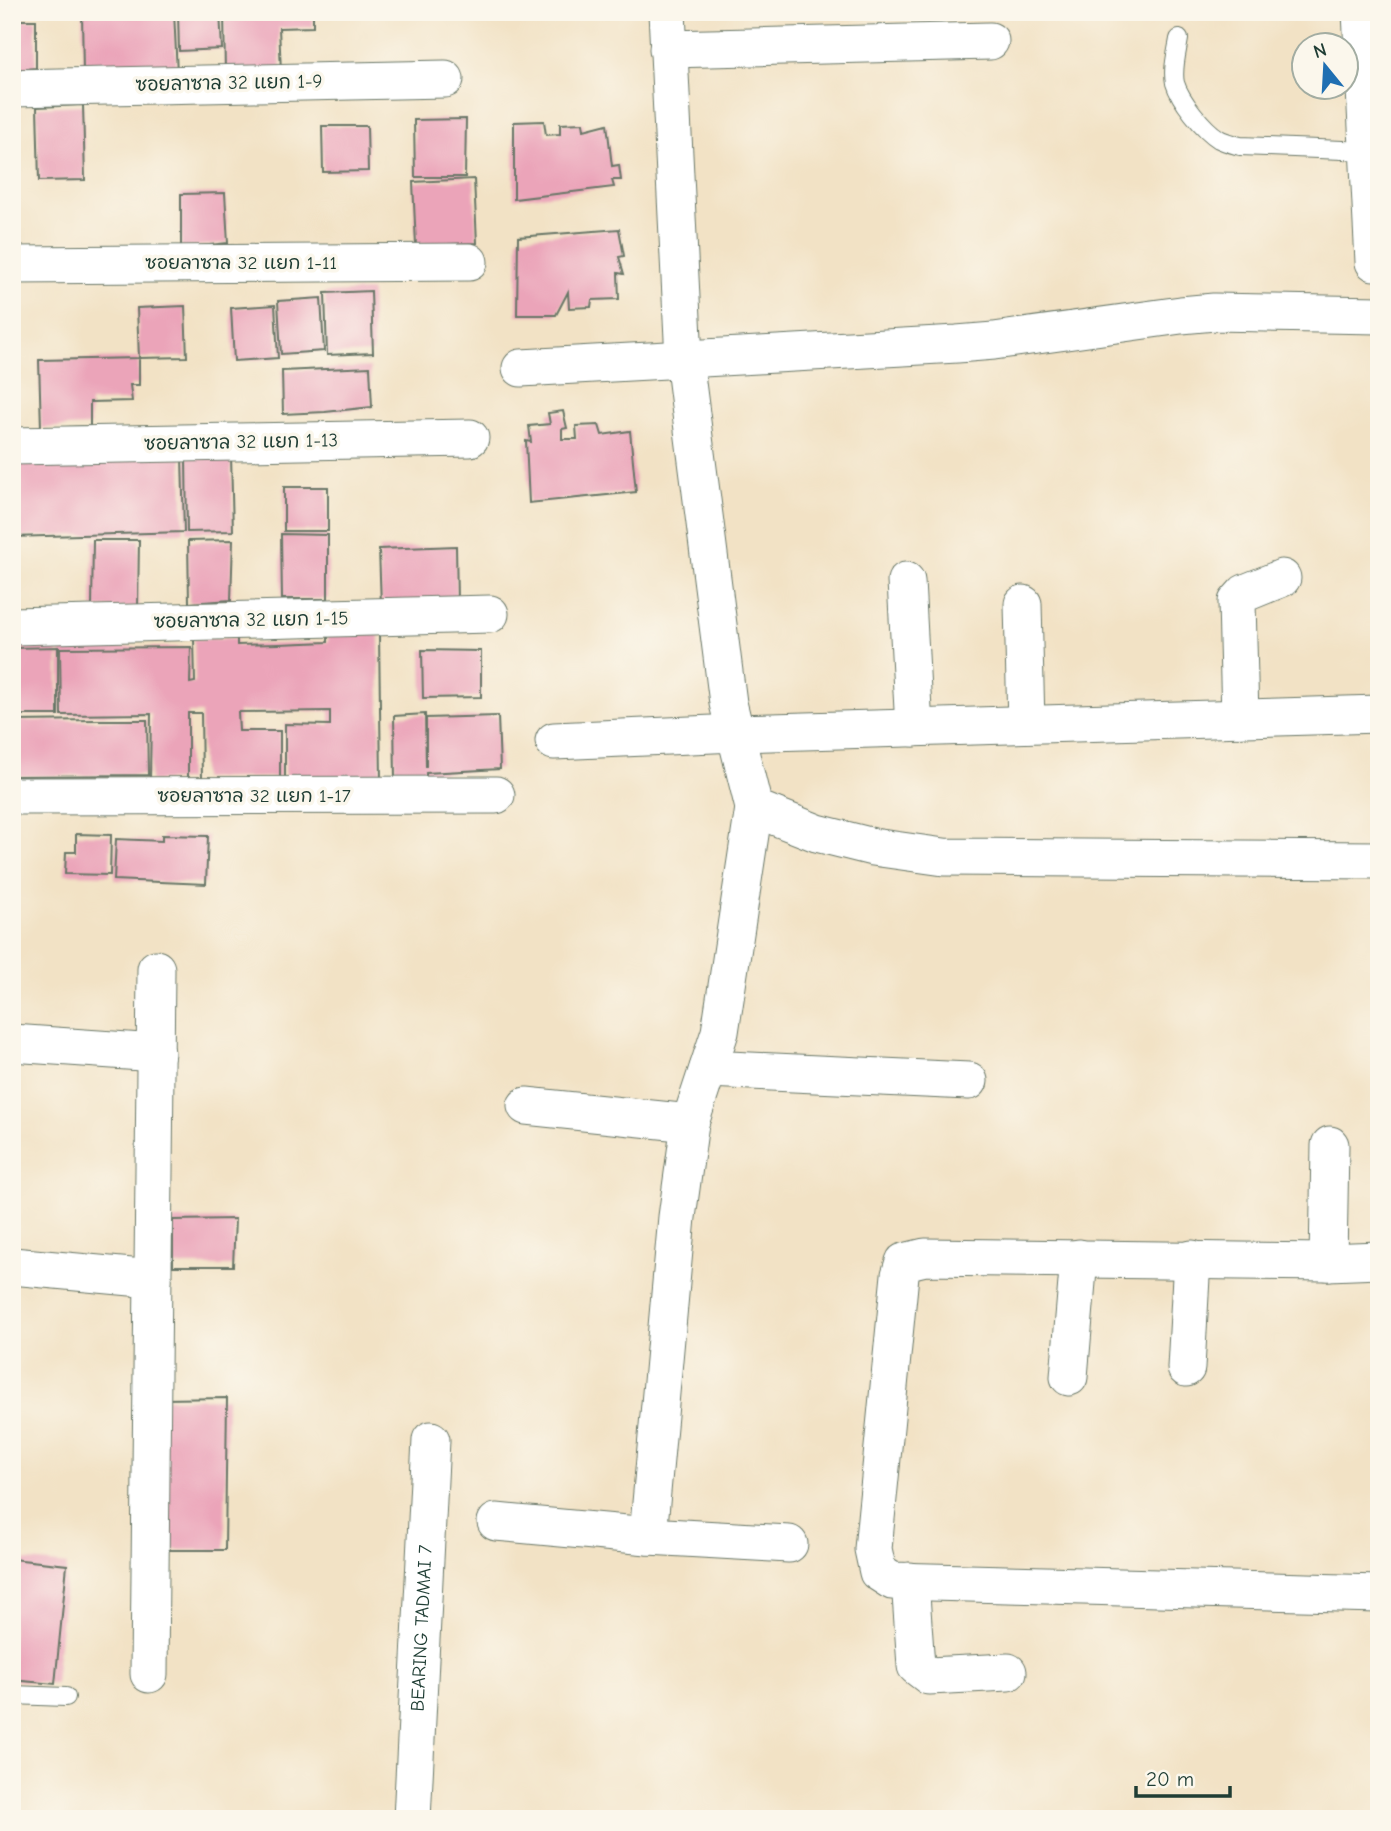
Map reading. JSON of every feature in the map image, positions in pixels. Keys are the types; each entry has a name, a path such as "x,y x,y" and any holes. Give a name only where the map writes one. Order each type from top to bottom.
{"street":[{"path":"648,1536 677,1217 690,1123 720,1032 754,808 728,703 684,359 667,12"},
{"path":"1361,12 1373,151 1374,261"},
{"path":"668,49 990,41"},
{"name":"ซอยลาซาล 32 แยก 1-9","path":"12,88 445,79"},
{"name":"ซอยลาซาล 32 แยก 1-11","path":"12,265 469,262"},
{"path":"521,368 957,344 1214,312 1379,315"},
{"name":"ซอยลาซาล 32 แยก 1-13","path":"12,446 470,438"},
{"path":"1240,718 1237,602 1245,593 1282,578"},
{"path":"906,581 914,727"},
{"path":"1023,604 1026,724"},
{"name":"ซอยลาซาล 32 แยก 1-15","path":"12,626 490,614"},
{"path":"554,741 914,727 1379,714"},
{"name":"ซอยลาซาล 32 แยก 1-17","path":"12,796 496,795"},
{"path":"754,808 817,833 873,846 944,857 1379,860"},
{"path":"149,1674 156,969"},
{"path":"12,1043 156,1053"},
{"path":"708,1069 969,1081"},
{"path":"526,1106 690,1123"},
{"path":"1328,1262 1330,1145"},
{"path":"1379,1260 1328,1262 925,1257 904,1262 900,1275 873,1549 878,1572 892,1581 1379,1594"},
{"path":"1069,1377 1079,1258"},
{"path":"1186,1368 1192,1259"},
{"path":"12,1266 153,1279"},
{"name":"BEARING TADMAI 7","path":"412,1819 431,1440"},
{"path":"496,1522 648,1536 789,1544"},
{"path":"910,1581 916,1666 929,1676 1008,1672"}],"lane":[{"path":"1180,38 1174,71 1175,83 1183,101 1209,131 1221,140 1240,146 1373,151"},
{"path":"12,1695 66,1697"}],"building":[{"path":"82,12 174,12 177,73 83,74"},
{"path":"220,12 222,49 179,51 178,13"},
{"path":"224,12 313,12 313,27 279,28 281,71 225,73"},
{"path":"12,20 36,20 36,68 12,70"},
{"path":"83,105 85,180 39,181 37,107"},
{"path":"466,119 465,177 415,177 414,120"},
{"path":"544,121 546,135 560,134 560,124 583,123 584,130 607,124 612,166 619,165 621,180 612,180 614,187 514,199 514,122"},
{"path":"322,126 367,126 368,171 323,172"},
{"path":"474,179 477,243 416,245 413,182"},
{"path":"225,193 228,243 181,248 181,194"},
{"path":"619,229 624,256 619,257 624,274 618,273 619,299 592,300 591,307 569,308 568,292 556,315 517,315 518,237"},
{"path":"371,291 373,353 327,355 325,293"},
{"path":"321,298 324,351 281,354 278,301"},
{"path":"275,305 278,358 234,361 231,308"},
{"path":"185,306 187,357 139,358 137,308"},
{"path":"139,358 139,385 130,385 132,401 90,402 90,426 41,428 39,360"},
{"path":"370,367 372,407 283,414 282,371"},
{"path":"563,411 567,428 562,429 562,439 577,439 576,426 599,425 602,435 630,431 636,492 529,503 526,441 531,442 529,426 550,424 548,413"},
{"path":"182,456 184,532 12,537 12,461"},
{"path":"231,456 233,531 187,532 186,457"},
{"path":"284,487 328,487 328,531 284,531"},
{"path":"281,534 328,535 328,599 282,599"},
{"path":"93,540 139,540 138,608 92,608"},
{"path":"233,540 231,600 189,603 188,541"},
{"path":"456,546 457,602 381,605 379,549"},
{"path":"379,634 381,781 285,782 285,724 330,725 330,711 238,712 239,731 280,731 280,777 202,779 201,713 188,713 188,780 150,781 151,714 61,715 60,648 191,647 190,683 195,682 194,639 237,638 237,645 279,644 328,642 328,635"},
{"path":"58,647 58,715 12,715 12,648"},
{"path":"422,650 481,651 481,697 423,698"},
{"path":"425,714 426,767 426,718 498,716 500,769 426,773 426,780 395,780 394,716"},
{"path":"147,720 148,775 12,776 12,721"},
{"path":"76,834 111,835 110,875 65,874 66,852 76,852"},
{"path":"162,835 208,836 206,884 114,880 116,839 162,841"},
{"path":"235,1219 233,1266 173,1266 173,1220"},
{"path":"227,1398 225,1550 165,1550 163,1399"},
{"path":"12,1559 67,1565 55,1684 12,1680"}]}
